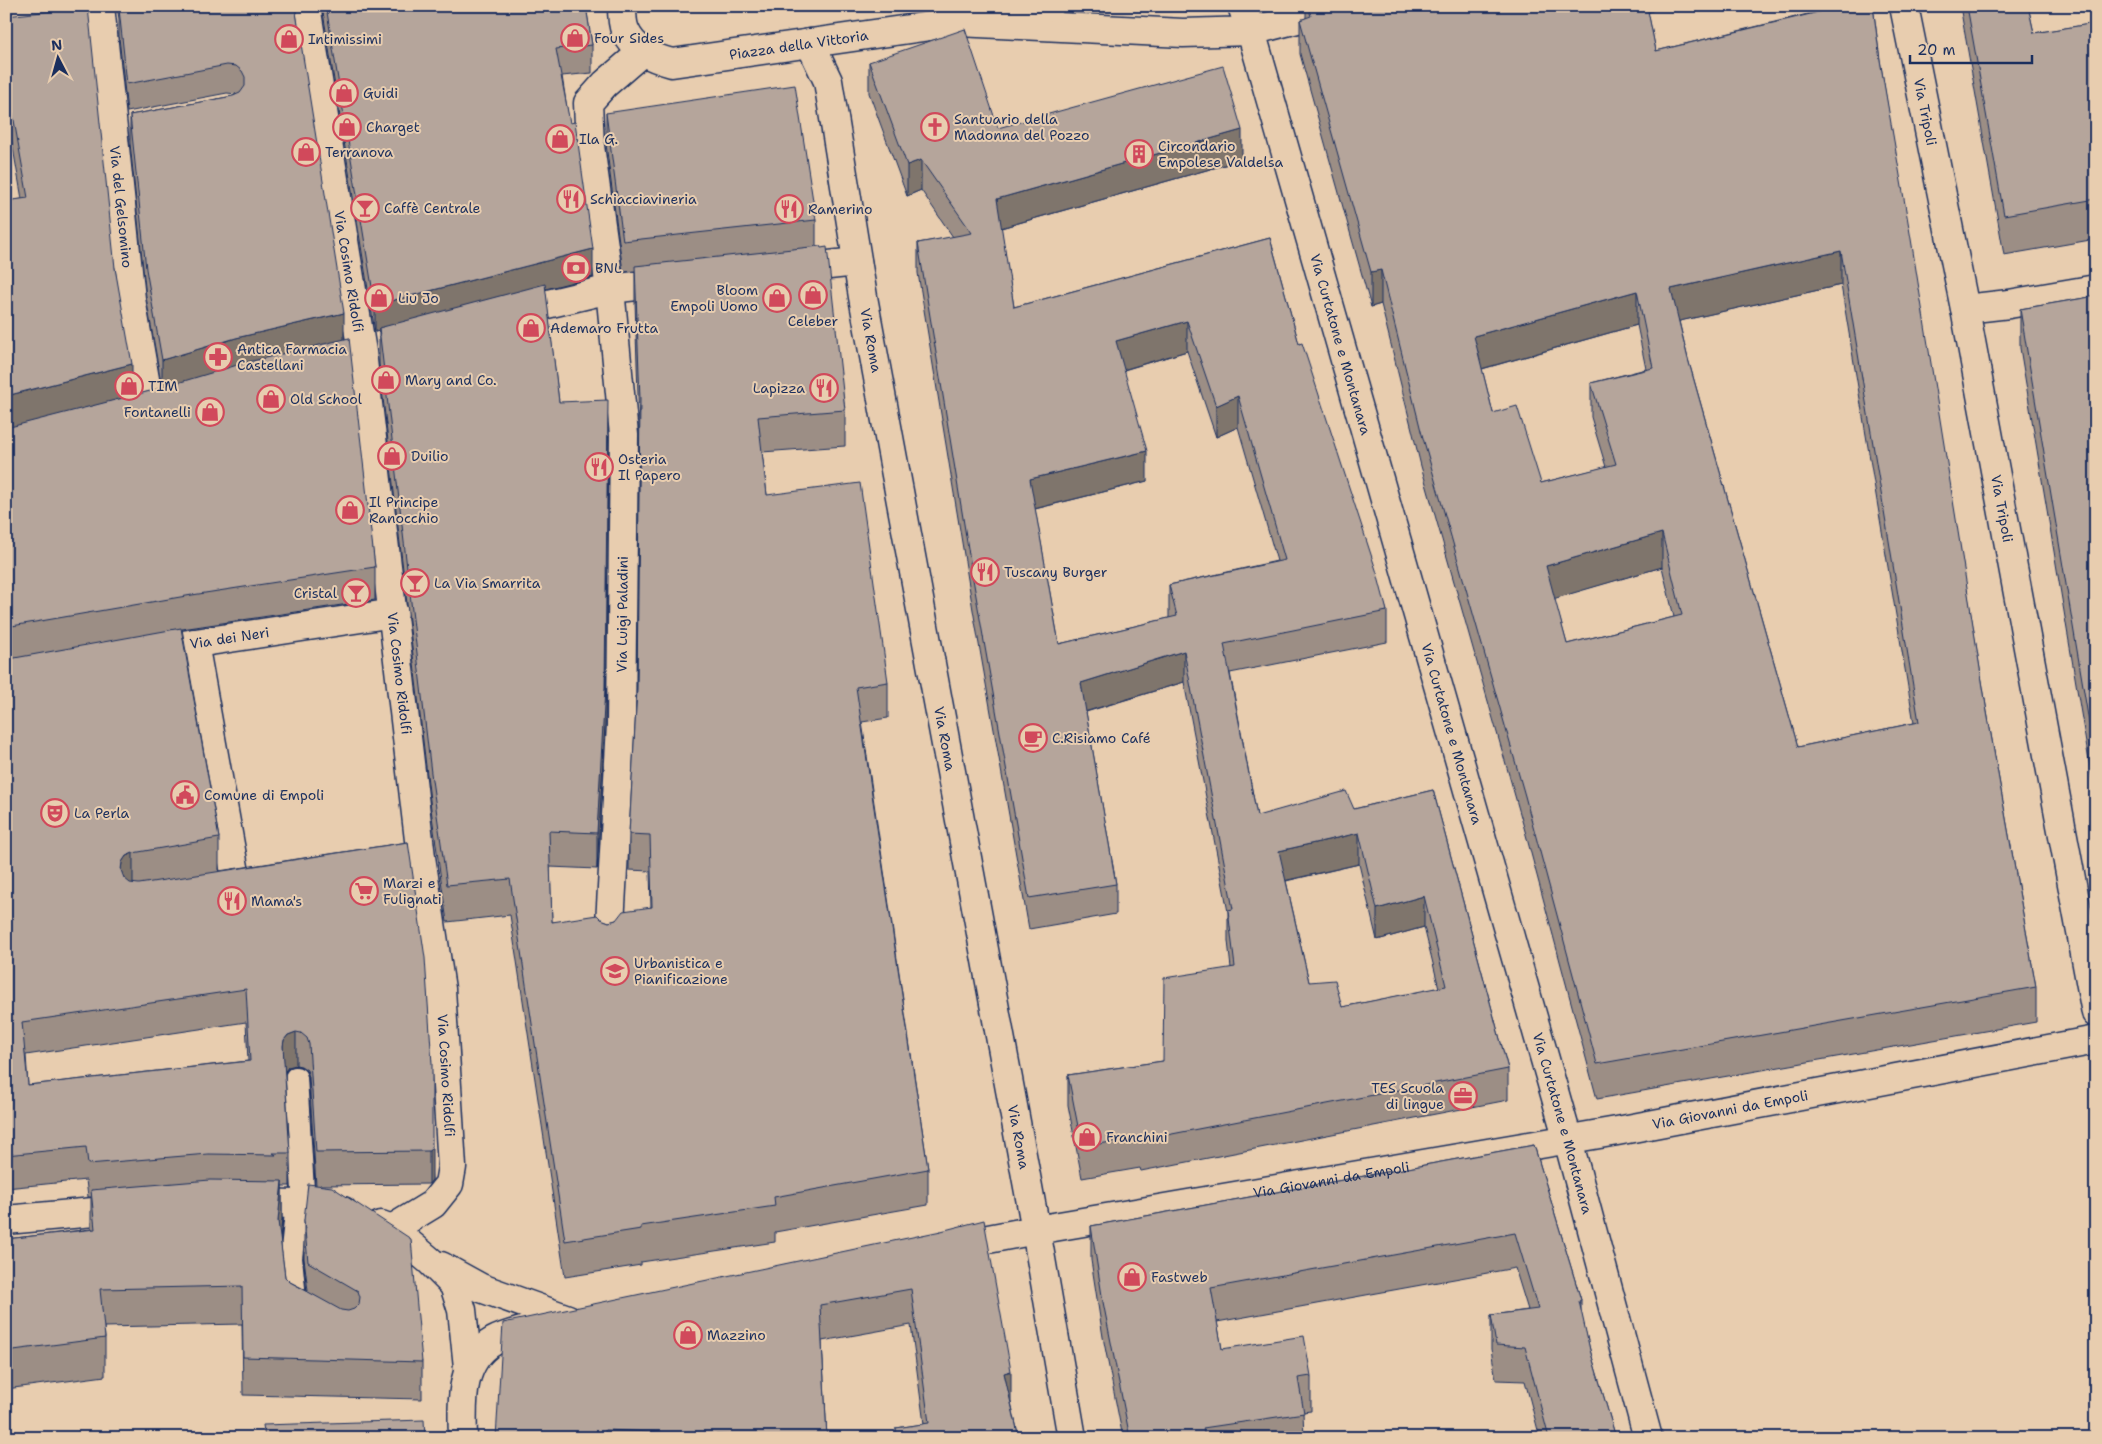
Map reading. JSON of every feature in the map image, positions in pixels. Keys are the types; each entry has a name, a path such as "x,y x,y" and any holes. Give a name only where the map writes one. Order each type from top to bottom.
{"street":[{"name":"Via del Gelsomino","path":"100,6 124,128 131,299 140,411 177,400"},
{"name":"Via Cosimo Ridolfi","path":"306,6 314,92 362,352 394,613 409,859 441,989 452,1167 449,1184 433,1204 392,1229"},
{"path":"622,6 625,30 642,52"},
{"name":"Piazza della Vittoria","path":"642,52 672,63 958,22 1050,6"},
{"name":"Piazza della Vittoria","path":"958,22 1183,33 1247,19 1348,6"},
{"name":"Via Tripoli","path":"1904,6 1965,309 2096,1014"},
{"name":"Via Curtatone e Montanara","path":"1247,19 1568,1140 1648,1438"},
{"name":"Via Roma","path":"810,43 828,81 857,262 1036,1230 1072,1438"},
{"name":"Via Luigi Paladini","path":"609,942 621,725 624,435 610,289 590,146 588,103 605,84 642,52"},
{"path":"765,272 857,262"},
{"path":"483,320 610,289 697,280"},
{"path":"1965,309 2009,304 2096,289"},
{"path":"334,358 390,344"},
{"name":"Via dei Neri","path":"156,650 394,613"},
{"path":"194,643 237,884"},
{"path":"210,888 285,877"},
{"name":"Via Giovanni da Empoli","path":"927,1251 1036,1230 1568,1140 2096,1040"},
{"path":"219,1202 300,1205 346,1211 392,1229 430,1261 454,1285 462,1310 468,1367 464,1389 463,1438"},
{"path":"6,1220 151,1207"},
{"path":"430,1261 481,1288 568,1319"},
{"path":"468,1367 494,1341 545,1324 596,1315"}],"lane":[{"path":"296,1078 300,1205 291,1258 296,1308 321,1322"}],"building":[{"path":"121,6 295,6 344,313 236,338 162,360 146,269 130,115 233,96 240,93 245,86 245,77 236,66 227,65 127,84 119,9 121,9"},
{"path":"326,6 586,6 592,45 556,49 570,123 575,122 593,249 375,305"},
{"path":"1308,6 1647,6 1656,51 1827,10 1827,6 1873,6 1880,60 1911,239 1987,712 2036,987 1597,1064 1525,796 1421,431 1381,270 1371,272 1300,20 1311,16","holes":["1841,251 1919,722 1798,747 1688,359 1671,289","1637,291 1653,368 1591,383 1616,464 1541,483 1517,406 1493,413 1474,336","1662,533 1682,615 1567,644 1546,566"]},
{"path":"1967,6 2028,6 2034,33 2096,23 2096,199 2004,215"},
{"path":"88,7 115,268 132,364 6,396 6,201 28,198 6,66 6,16"},
{"path":"965,29 998,128 1223,66 1242,130 997,199 1014,307 1270,238 1299,344 1302,343 1377,573 1387,611 1224,644 1257,816 1346,791 1354,809 1433,790 1508,1069 1141,1140 1140,1137 1082,1147 1068,1075 1163,1061 1164,978 1235,967 1228,910 1233,909 1184,651 1081,683 1116,884 1029,898 973,579 918,243 972,233 921,160 907,165 869,62","holes":["1187,321 1216,406 1238,396 1285,560 1169,585 1177,616 1059,644 1030,479 1147,451 1116,341","1359,833 1377,909 1424,896 1446,986 1342,1007 1335,980 1309,982 1279,851"]},
{"path":"795,85 816,220 623,241 606,113"},
{"path":"820,246 821,248 827,247 845,410 758,417 767,495 860,483 888,682 856,687 928,1169 774,1197 775,1206 641,1226 641,1229 565,1241 510,879 447,885 431,773 379,328 545,284 559,402 608,400 605,688 597,833 549,831 552,922 597,915 609,922 616,920 623,911 652,907 650,835 629,834 637,689 640,399 635,266"},
{"path":"2096,296 2096,764 2020,309"},
{"path":"349,338 375,567 192,595 6,627 6,427 154,390 244,363"},
{"path":"181,628 219,838 133,853 126,856 122,862 121,870 124,878 130,883 139,884 408,842 425,958 432,1064 432,1147 429,1151 316,1152 309,1044 307,1038 301,1033 296,1032 288,1035 284,1040 283,1046 290,1153 273,1153 276,1155 208,1154 88,1164 86,1147 6,1155 6,658","holes":["246,989 250,1061 28,1085 22,1022"]},
{"path":"1534,1145 1581,1300 1579,1301 1590,1350 1616,1438 1549,1438 1525,1347 1496,1345 1491,1315 1538,1309 1515,1233 1211,1288 1222,1349 1304,1336 1311,1376 1298,1378 1304,1413 1203,1428 1205,1438 1130,1438 1103,1302 1091,1226"},
{"path":"210,1180 282,1181 278,1221 285,1277 290,1282 341,1310 348,1311 354,1309 359,1304 360,1297 358,1291 308,1262 304,1220 308,1184 332,1187 411,1239 422,1362 243,1357 242,1286 100,1289 105,1338 6,1351 6,1239 95,1229 91,1190"},
{"path":"984,1220 1011,1371 1004,1373 1019,1438 897,1438 896,1428 929,1423 911,1289 820,1305 827,1438 747,1438 746,1436 605,1430 606,1438 496,1438 503,1323 941,1231"},
{"path":"424,1420 425,1438 265,1438 263,1425"}],"place":[{"name":"Four Sides","path":"575,38"},
{"name":"Intimissimi","path":"289,39"},
{"name":"Guidi","path":"344,93"},
{"name":"Charget","path":"347,127"},
{"name":"Santuario della Madonna del Pozzo","path":"935,127"},
{"name":"Ila G.","path":"560,139"},
{"name":"Terranova","path":"306,152"},
{"name":"Circondario Empolese Valdelsa","path":"1139,154"},
{"name":"Schiacciavineria","path":"571,199"},
{"name":"Caffè Centrale","path":"365,208"},
{"name":"Ramerino","path":"789,209"},
{"name":"BNL","path":"576,268"},
{"name":"Celeber","path":"813,295"},
{"name":"Liu Jo","path":"379,298"},
{"name":"Bloom Empoli Uomo","path":"777,298"},
{"name":"Ademaro Frutta","path":"531,328"},
{"name":"Antica Farmacia Castellani","path":"218,357"},
{"name":"Mary and Co.","path":"386,380"},
{"name":"TIM","path":"129,386"},
{"name":"Lapizza","path":"824,388"},
{"name":"Old School","path":"271,399"},
{"name":"Fontanelli","path":"210,412"},
{"name":"Duilio","path":"392,456"},
{"name":"Osteria Il Papero","path":"599,467"},
{"name":"Il Principe Ranocchio","path":"350,510"},
{"name":"Tuscany Burger","path":"985,572"},
{"name":"La Via Smarrita","path":"415,583"},
{"name":"Cristal","path":"356,593"},
{"name":"C.Risiamo Café","path":"1033,738"},
{"name":"Comune di Empoli","path":"185,795"},
{"name":"La Perla","path":"55,813"},
{"name":"Marzi e Fulignati","path":"364,891"},
{"name":"Mama's","path":"232,901"},
{"name":"Urbanistica e Pianificazione","path":"615,971"},
{"name":"TES Scuola di lingue","path":"1463,1096"},
{"name":"Franchini","path":"1087,1137"},
{"name":"Fastweb","path":"1132,1277"},
{"name":"Mazzino","path":"688,1335"}]}
